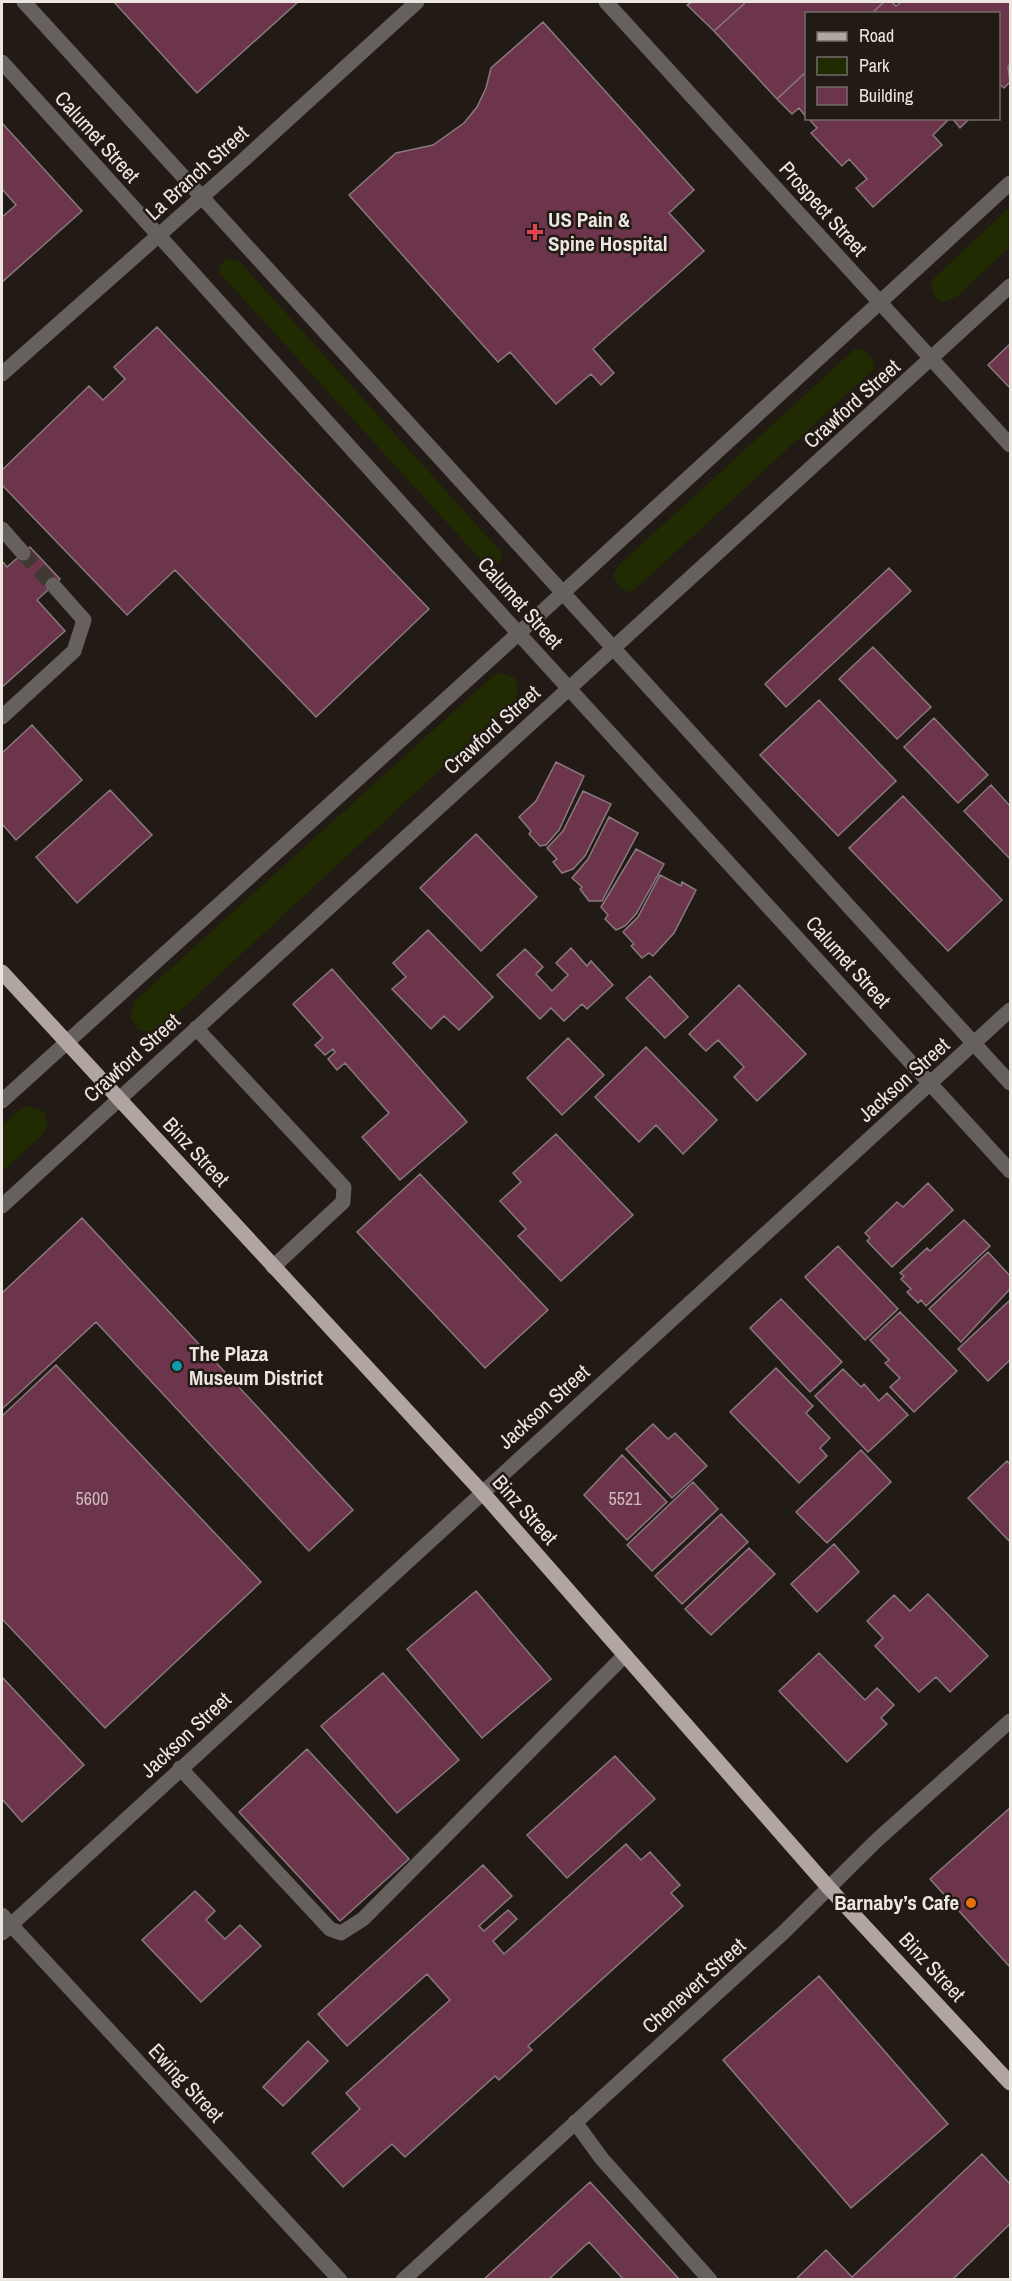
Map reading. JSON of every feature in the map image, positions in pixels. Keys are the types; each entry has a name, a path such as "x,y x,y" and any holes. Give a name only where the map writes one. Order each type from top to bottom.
{"main road":[{"name":"Binz Street","path":"2,972 482,1492 829,1888 1011,2083"}],"street":[{"name":"Calumet Street","path":"24,2 562,594 1011,1083"},
{"name":"La Branch Street","path":"2,374 417,2"},
{"name":"Prospect Street","path":"606,2 1011,445"},
{"name":"Calumet Street","path":"2,62 519,633 1011,1171"},
{"path":"2,1101 881,304 1011,183"},
{"name":"Crawford Street","path":"2,1206 1011,285"},
{"path":"2,529 23,553"},
{"path":"2,717 74,651 84,620 53,585"},
{"name":"Jackson Street","path":"4,1924 180,1768 1011,1011"},
{"path":"196,1028 344,1187 343,1202 273,1267"},
{"path":"180,1768 330,1929 341,1933 363,1919 625,1655"},
{"name":"Chenevert Street","path":"403,2280 829,1888 877,1840 1011,1721"},
{"name":"Ewing Street","path":"4,1924 340,2280"},
{"path":"575,2122 602,2159 710,2280"}],"green space":[{"path":"1010,207 1010,247 956,297 943,302 936,299 931,287 934,278"},
{"path":"227,258 239,261 502,553 499,563 488,565 482,561 219,272 221,264"},
{"path":"855,349 869,354 874,369 641,584 631,592 622,590 613,576 619,565"},
{"path":"500,673 515,678 518,692 514,701 167,1023 154,1031 138,1030 130,1016 135,1001 494,675"},
{"path":"28,1106 45,1112 47,1127 42,1135 2,1172 2,1126 19,1110"}],"building":[{"path":"114,2 298,2 197,93"},
{"path":"692,2 746,2 714,31 687,5"},
{"path":"746,2 884,2 873,12 805,12 805,73 777,99 714,31"},
{"path":"884,2 892,2 896,6 901,2 1010,2 1010,64 1008,67 1010,82 1004,88 1000,85 1000,12 873,12"},
{"name":"US Pain & Spine Hospital","path":"543,22 694,190 669,213 704,251 593,349 614,373 601,385 591,374 556,404 510,352 498,362 349,195 396,153 433,145 464,123 477,107 486,88 491,68"},
{"path":"805,73 805,116 799,108 792,114 777,99"},
{"path":"810,120 948,120 933,135 942,145 873,207 856,188 867,179 849,159 842,166 811,133 817,128"},
{"path":"954,120 968,120 960,128"},
{"path":"2,123 82,211 2,282 2,217 16,205 2,189"},
{"path":"157,327 429,609 316,717 175,570 127,615 2,485 2,470 89,386 103,400 125,379 114,367"},
{"path":"1010,344 1010,388 988,365"},
{"path":"30,547 60,579 37,600 65,631 2,687 2,561 7,567"},
{"path":"889,568 911,591 786,707 765,684"},
{"path":"873,647 931,707 897,739 839,679"},
{"path":"819,700 896,781 838,836 760,755"},
{"path":"934,718 988,775 958,803 904,747"},
{"path":"32,725 82,780 16,840 2,824 2,753"},
{"path":"556,762 584,776 559,830 546,845 540,846 529,834 531,831 519,817 536,801"},
{"path":"991,785 1010,806 1010,859 964,811"},
{"path":"110,790 152,835 77,903 36,857"},
{"path":"583,791 611,804 585,856 573,869 562,873 553,862 557,859 547,848 563,831"},
{"path":"903,796 1002,900 948,951 849,848"},
{"path":"609,817 638,833 602,901 589,901 580,889 582,887 572,878 588,859"},
{"path":"476,834 537,897 481,951 420,888"},
{"path":"636,849 664,864 636,914 625,926 616,930 605,919 608,915 601,907"},
{"path":"660,875 681,886 682,882 696,890 674,933 653,956 649,953 642,958 631,946 634,944 623,932 638,917"},
{"path":"428,930 493,997 459,1030 444,1016 431,1029 392,989 406,977 393,963"},
{"path":"571,948 587,966 591,961 613,985 587,1009 582,1004 564,1021 551,1008 540,1019 497,975 525,949 543,967 536,974 552,991 568,975 556,963"},
{"path":"332,969 467,1122 400,1180 362,1137 389,1113 345,1063 337,1070 328,1059 335,1052 333,1049 325,1055 315,1045 323,1038 293,1004"},
{"path":"650,976 688,1017 665,1038 626,998"},
{"path":"739,985 806,1054 757,1101 734,1077 744,1067 718,1040 706,1051 689,1034"},
{"path":"568,1038 604,1075 562,1115 527,1078"},
{"path":"646,1047 717,1120 683,1154 656,1125 639,1142 595,1097"},
{"path":"556,1134 633,1215 561,1281 518,1236 526,1229 500,1201 521,1182 513,1173"},
{"path":"420,1174 548,1310 485,1368 357,1232"},
{"path":"928,1183 953,1210 892,1267 867,1241 870,1238 865,1233 897,1202 903,1207"},
{"name":"The Plaza Museum District","path":"82,1218 353,1510 309,1551 96,1322 2,1409 2,1293"},
{"path":"964,1220 990,1246 926,1306 921,1300 918,1303 907,1292 911,1289 901,1279 904,1276 900,1273 927,1248 930,1251"},
{"path":"838,1246 898,1309 865,1340 805,1277"},
{"path":"988,1252 1010,1276 1010,1289 961,1342 929,1309"},
{"path":"781,1299 842,1362 810,1392 750,1328"},
{"path":"1010,1300 1010,1360 988,1381 958,1349"},
{"path":"900,1312 957,1371 914,1412 890,1387 900,1378 885,1363 889,1360 870,1340"},
{"path":"56,1365 261,1582 105,1728 2,1619 2,1416"},
{"path":"776,1368 813,1406 806,1413 830,1438 820,1448 827,1456 799,1483 730,1412"},
{"path":"843,1369 861,1387 864,1384 879,1401 887,1393 908,1415 868,1452 815,1396"},
{"path":"653,1424 668,1439 675,1433 707,1466 672,1498 626,1449"},
{"path":"861,1450 891,1482 827,1543 796,1512"},
{"path":"622,1455 667,1502 627,1540 584,1495"},
{"path":"1007,1461 1010,1464 1010,1542 968,1498"},
{"path":"693,1482 718,1509 652,1571 627,1545"},
{"path":"721,1514 748,1542 682,1604 655,1576"},
{"path":"834,1544 859,1572 817,1612 791,1584"},
{"path":"749,1548 775,1574 711,1635 685,1609"},
{"path":"476,1591 551,1679 482,1738 407,1649"},
{"path":"928,1594 988,1656 950,1692 936,1677 919,1692 875,1646 883,1638 867,1621 894,1595 910,1611"},
{"path":"819,1653 865,1700 877,1688 894,1705 881,1718 887,1724 847,1762 779,1691"},
{"path":"383,1673 459,1760 397,1813 321,1726"},
{"path":"2,1677 84,1765 22,1822 2,1799"},
{"path":"307,1749 409,1859 340,1921 239,1812"},
{"path":"615,1756 655,1799 567,1878 527,1835"},
{"path":"1010,1808 1010,1967 930,1879"},
{"path":"626,1844 641,1860 650,1852 680,1885 671,1893 683,1906 528,2046 532,2050 499,2080 495,2076 405,2157 392,2144 343,2187 312,2153 360,2109 346,2093 450,2000 427,1974 347,2046 318,2014 483,1865 512,1896 479,1926 484,1931 508,1910 517,1919 493,1941 504,1954"},
{"path":"195,1891 215,1911 206,1920 225,1939 240,1925 261,1946 201,2002 142,1940"},
{"path":"819,1976 948,2124 851,2208 723,2060"},
{"path":"308,2041 328,2061 283,2106 263,2087"},
{"path":"982,2154 1010,2184 1010,2224 952,2280 795,2280 826,2250 852,2277"},
{"path":"590,2182 680,2280 624,2280 589,2242 548,2280 483,2280"}],"tunnel":[{"path":"23,553 53,585"}],"place":[{"name":"US Pain & Spine Hospital","path":"535,232"},
{"name":"The Plaza Museum District","path":"177,1366"},
{"name":"Barnaby’s Cafe","path":"971,1903"}]}
